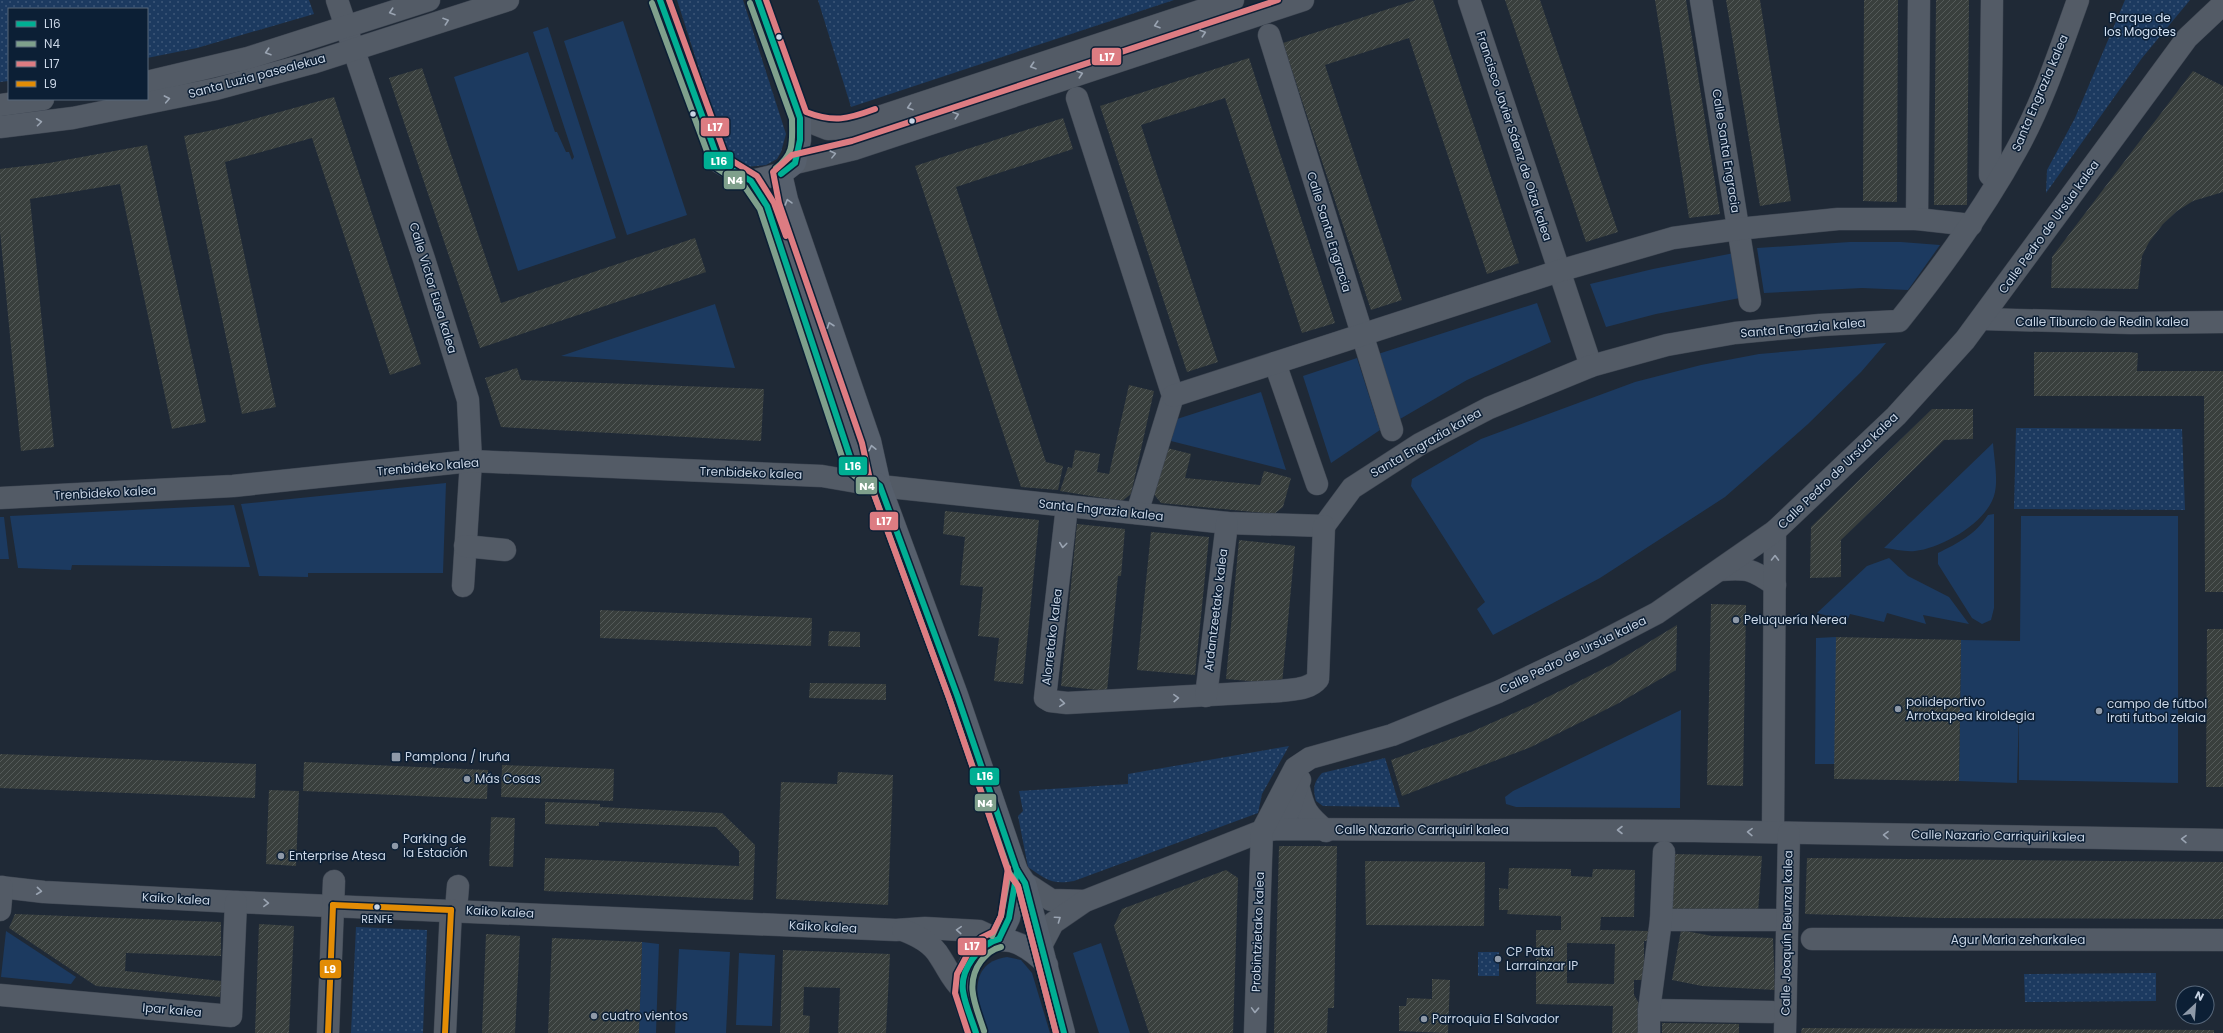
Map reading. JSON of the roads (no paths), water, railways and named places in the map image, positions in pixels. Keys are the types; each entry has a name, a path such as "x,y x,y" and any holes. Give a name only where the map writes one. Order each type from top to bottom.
{"main road":[{"path":"660,0 719,162 751,181 767,206 852,466 880,486"},
{"path":"758,0 800,118 800,140 788,169 786,200 870,441 880,486 957,695 1021,877 1044,955 1064,1033"},
{"path":"751,181 788,169"},
{"path":"976,1033 963,990 966,972 973,958 981,948 997,939 1009,918 1021,877"},
{"path":"997,939 1012,942 1025,947 1036,954 1044,955"}],"street":[{"name":"Calle Victor Eusa kalea","path":"337,0 355,49 468,400 472,461 463,586"},
{"name":"Santa Luzia pasealekua","path":"148,82 248,58 429,0"},
{"name":"Santa Luzia pasealekua","path":"0,127 73,118 216,89 312,63 508,0"},
{"path":"800,118 828,128 846,128 1233,0"},
{"path":"788,169 854,149 1303,0"},
{"name":"Francisco Javier Sáenz de Oiza kalea","path":"1469,0 1559,272"},
{"name":"Calle Santa Engracia","path":"1701,0 1750,301"},
{"path":"1917,219 1919,0"},
{"path":"1990,176 1992,0"},
{"name":"Santa Engrazia kalea","path":"880,486 1137,512 1226,523 1324,526 1352,488 1420,444 1489,408 1591,366 1667,345 1734,333 1820,324 1899,321 1942,267 1971,225 2018,147 2045,88 2078,0"},
{"name":"Calle Pedro de Ursúa kalea","path":"1270,830 1287,780 1295,768 1310,758 1392,735 1498,692 1590,648 1657,613 1775,531 1896,416 1982,319 2187,38 2223,4"},
{"name":"Calle Santa Engracia","path":"1269,35 1361,335 1392,430"},
{"path":"1077,98 1173,396 1137,512"},
{"path":"0,105 36,100"},
{"path":"1173,396 1559,272 1673,238 1738,229 1838,219 1917,219 1971,225"},
{"path":"1559,272 1591,366"},
{"name":"Calle Tiburcio de Redin kalea","path":"1982,319 2131,323 2223,322"},
{"path":"1275,363 1317,484"},
{"name":"Trenbideko kalea","path":"0,498 233,486 472,461 822,476 880,486"},
{"name":"Alorretako kalea","path":"1067,506 1045,698 1050,702 1067,703 1206,696"},
{"name":"Ardantzeetako kalea","path":"1206,696 1226,523"},
{"path":"1206,696 1306,687 1314,684 1318,679 1324,526"},
{"path":"1775,531 1781,832"},
{"path":"465,546 505,550"},
{"path":"1720,570 1745,568 1759,574 1775,586"},
{"path":"1270,830 1283,824 1310,758"},
{"path":"1298,785 1303,807 1313,820 1326,830"},
{"name":"Calle Nazario Carriquiri kalea","path":"1044,955 1053,923 1085,901 1270,830 1462,829 1781,832 2223,840"},
{"name":"Probintzietako kalea","path":"1254,1033 1270,830"},
{"name":"Calle Joaquín Beunza kalea","path":"1781,832 1787,920 1785,1033"},
{"path":"1649,1033 1649,1010 1661,920 1664,852"},
{"name":"Calle Nazario Carriquiri kalea","path":"1021,877 1051,900 1085,901"},
{"path":"328,1033 334,881"},
{"path":"445,1033 454,910 458,886"},
{"path":"0,910 1,887"},
{"name":"Kaiko kalea","path":"1,887 44,892 236,902 904,930 925,928 980,931 997,939"},
{"name":"Ipar kalea","path":"0,995 231,1016 236,902"},
{"path":"1661,920 1787,920"},
{"name":"Kaiko kalea","path":"904,930 932,946 952,979 963,990"},
{"name":"Agur Maria zeharkalea","path":"1812,940 2223,940"},
{"path":"1649,1010 1772,1012"}],"place":[{"name":"Peluquería Nerea","path":"1736,620"},
{"name":"polideportivo Arrotxapea kiroldegia","path":"1898,709"},
{"name":"campo de fútbol Irati futbol zelaia","path":"2099,711"},
{"name":"Pamplona / Iruña","path":"396,757"},
{"name":"Más Cosas","path":"467,779"},
{"name":"Parking de la Estación","path":"395,846"},
{"name":"Enterprise Atesa","path":"281,856"},
{"name":"RENFE","path":"377,907"},
{"name":"CP Patxi Larrainzar IP","path":"1498,959"},
{"name":"cuatro vientos","path":"594,1016"},
{"name":"Parroquia El Salvador","path":"1424,1019"}],"park label":[{"name":"Parque de los Mogotes","path":"2140,25"}]}
